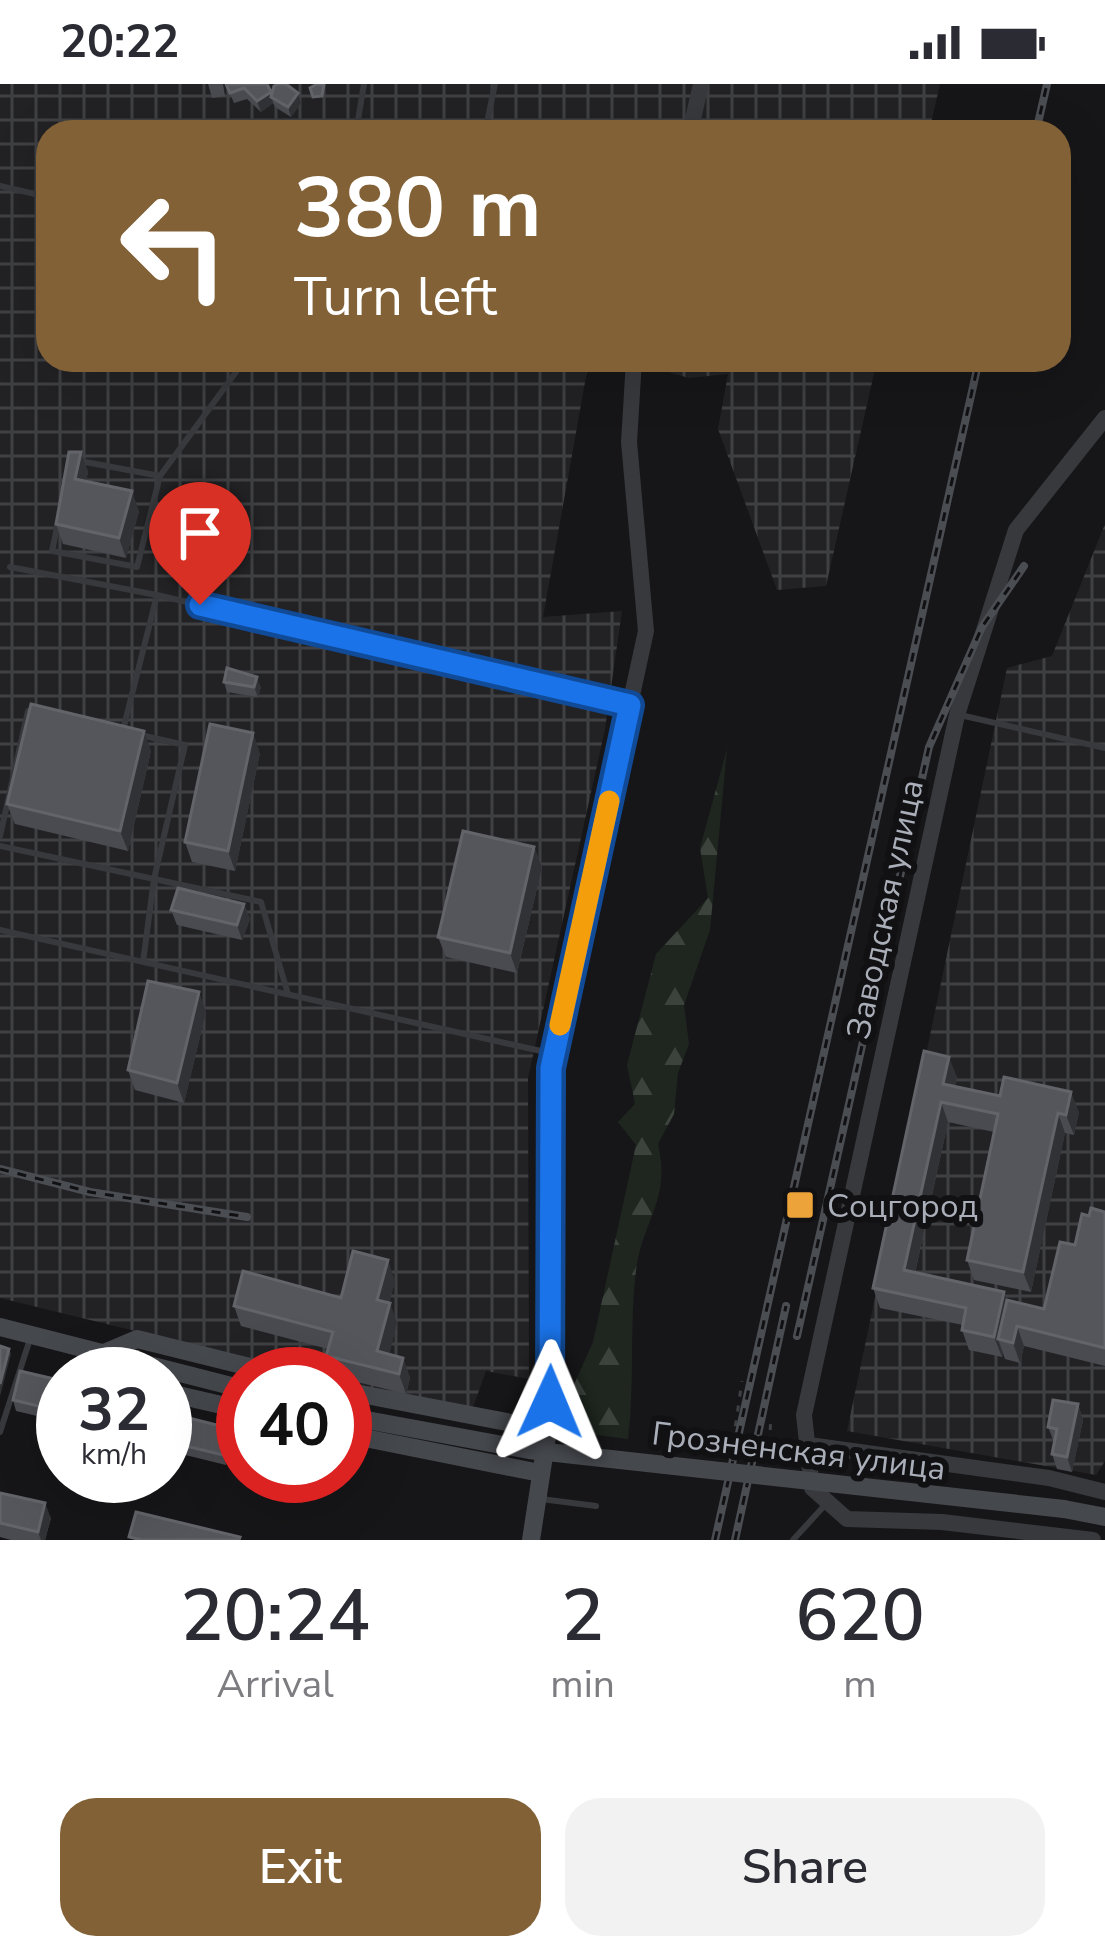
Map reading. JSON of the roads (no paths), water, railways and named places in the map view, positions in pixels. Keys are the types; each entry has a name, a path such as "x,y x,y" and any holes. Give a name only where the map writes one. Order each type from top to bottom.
{"main road":[{"path":"0,1327 80,1347"},
{"path":"118,1347 137,1339 169,1347"},
{"path":"372,1397 543,1436 531,1540"},
{"path":"472,1418 540,1473"},
{"name":"Грозненская улица","path":"372,1421 530,1450 1105,1517"},
{"path":"372,1439 540,1473"}],"street":[{"path":"693,120 701,84"},
{"path":"543,1436 554,1054 646,632 629,442 632,372"},
{"name":"Заводская улица","path":"825,1505 812,1488 804,1415 957,715 1016,530 1105,418"},
{"path":"809,1445 1049,1478 1105,1492"},
{"path":"825,1505 878,1532 942,1522 1093,1540"}],"lane":[{"path":"358,120 364,84"},
{"path":"488,120 495,84"},
{"path":"0,186 36,194"},
{"path":"62,505 52,551 137,568 160,476 231,372"},
{"path":"72,459 160,476"},
{"path":"10,567 158,595 630,705"},
{"path":"124,730 158,595"},
{"path":"0,836 28,711 47,715"},
{"path":"957,715 994,718 1105,748"},
{"path":"105,727 185,746 154,879 143,962"},
{"path":"0,846 261,902 288,994"},
{"path":"0,930 554,1054"},
{"path":"0,1432 31,1335"},
{"path":"538,1498 596,1506"},
{"path":"793,1540 825,1505"}],"railway":[{"path":"1039,120 1047,84"},
{"path":"715,1540 976,372"},
{"path":"797,1336 929,747 982,627 1024,566"},
{"path":"0,1169 90,1192 247,1217"},
{"path":"735,1540 786,1306"}],"place":[{"name":"Соцгород","path":"800,1205"}]}
